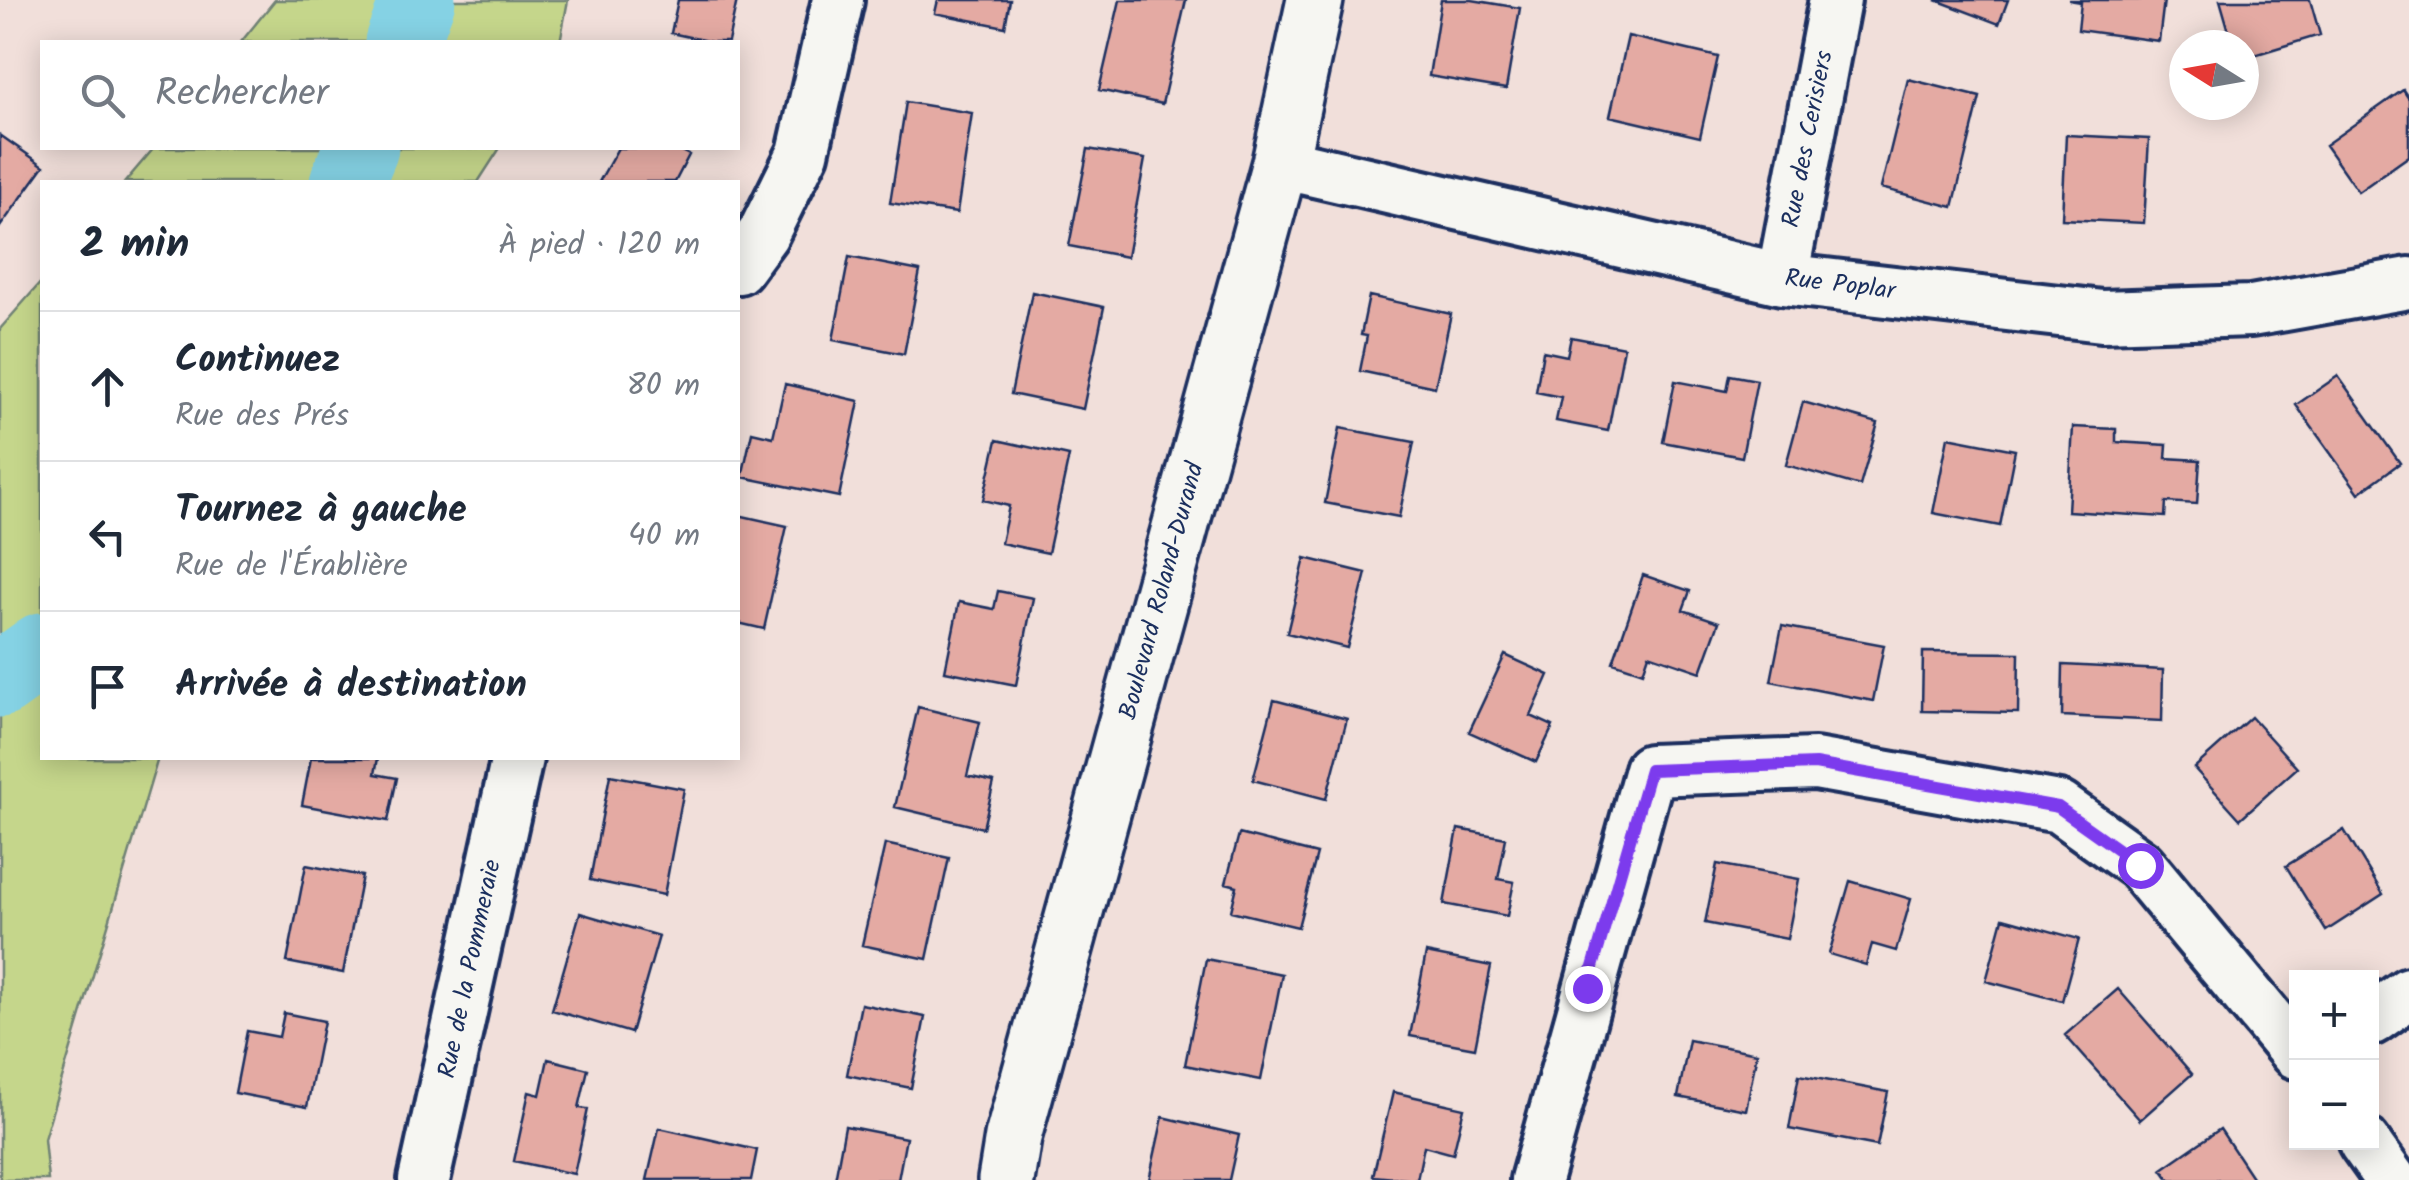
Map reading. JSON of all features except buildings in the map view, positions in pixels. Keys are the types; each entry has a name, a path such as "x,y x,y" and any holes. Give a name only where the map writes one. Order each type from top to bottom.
{"street":[{"path":"740,265 763,234 802,153 838,0"},
{"name":"Boulevard Roland-Durand","path":"1006,1180 1012,1137 1280,164 1315,0"},
{"name":"Rue des Cerisiers","path":"1782,279 1835,0"},
{"name":"Rue Poplar","path":"1280,164 1782,279 2102,316 2251,311 2407,287"},
{"name":"Rue de la Pommeraie","path":"424,1180 517,760"},
{"path":"1536,1180 1650,770 1815,764 2058,807 2140,865 2289,1045"},
{"path":"2379,1014 2409,993"},
{"path":"2370,1150 2391,1180"}],"green space":[{"path":"275,0 568,0 560,40 243,40"},
{"path":"152,150 499,150 479,180 127,180"},
{"path":"40,283 40,760 157,760 44,1139 48,1180 0,1180 0,329"}],"waterway":[{"path":"403,40 418,0"},
{"path":"348,180 360,150"},
{"path":"0,680 40,651"}],"route":[{"path":"1587,988 1650,770 1815,764 2058,807 2140,865"}]}
